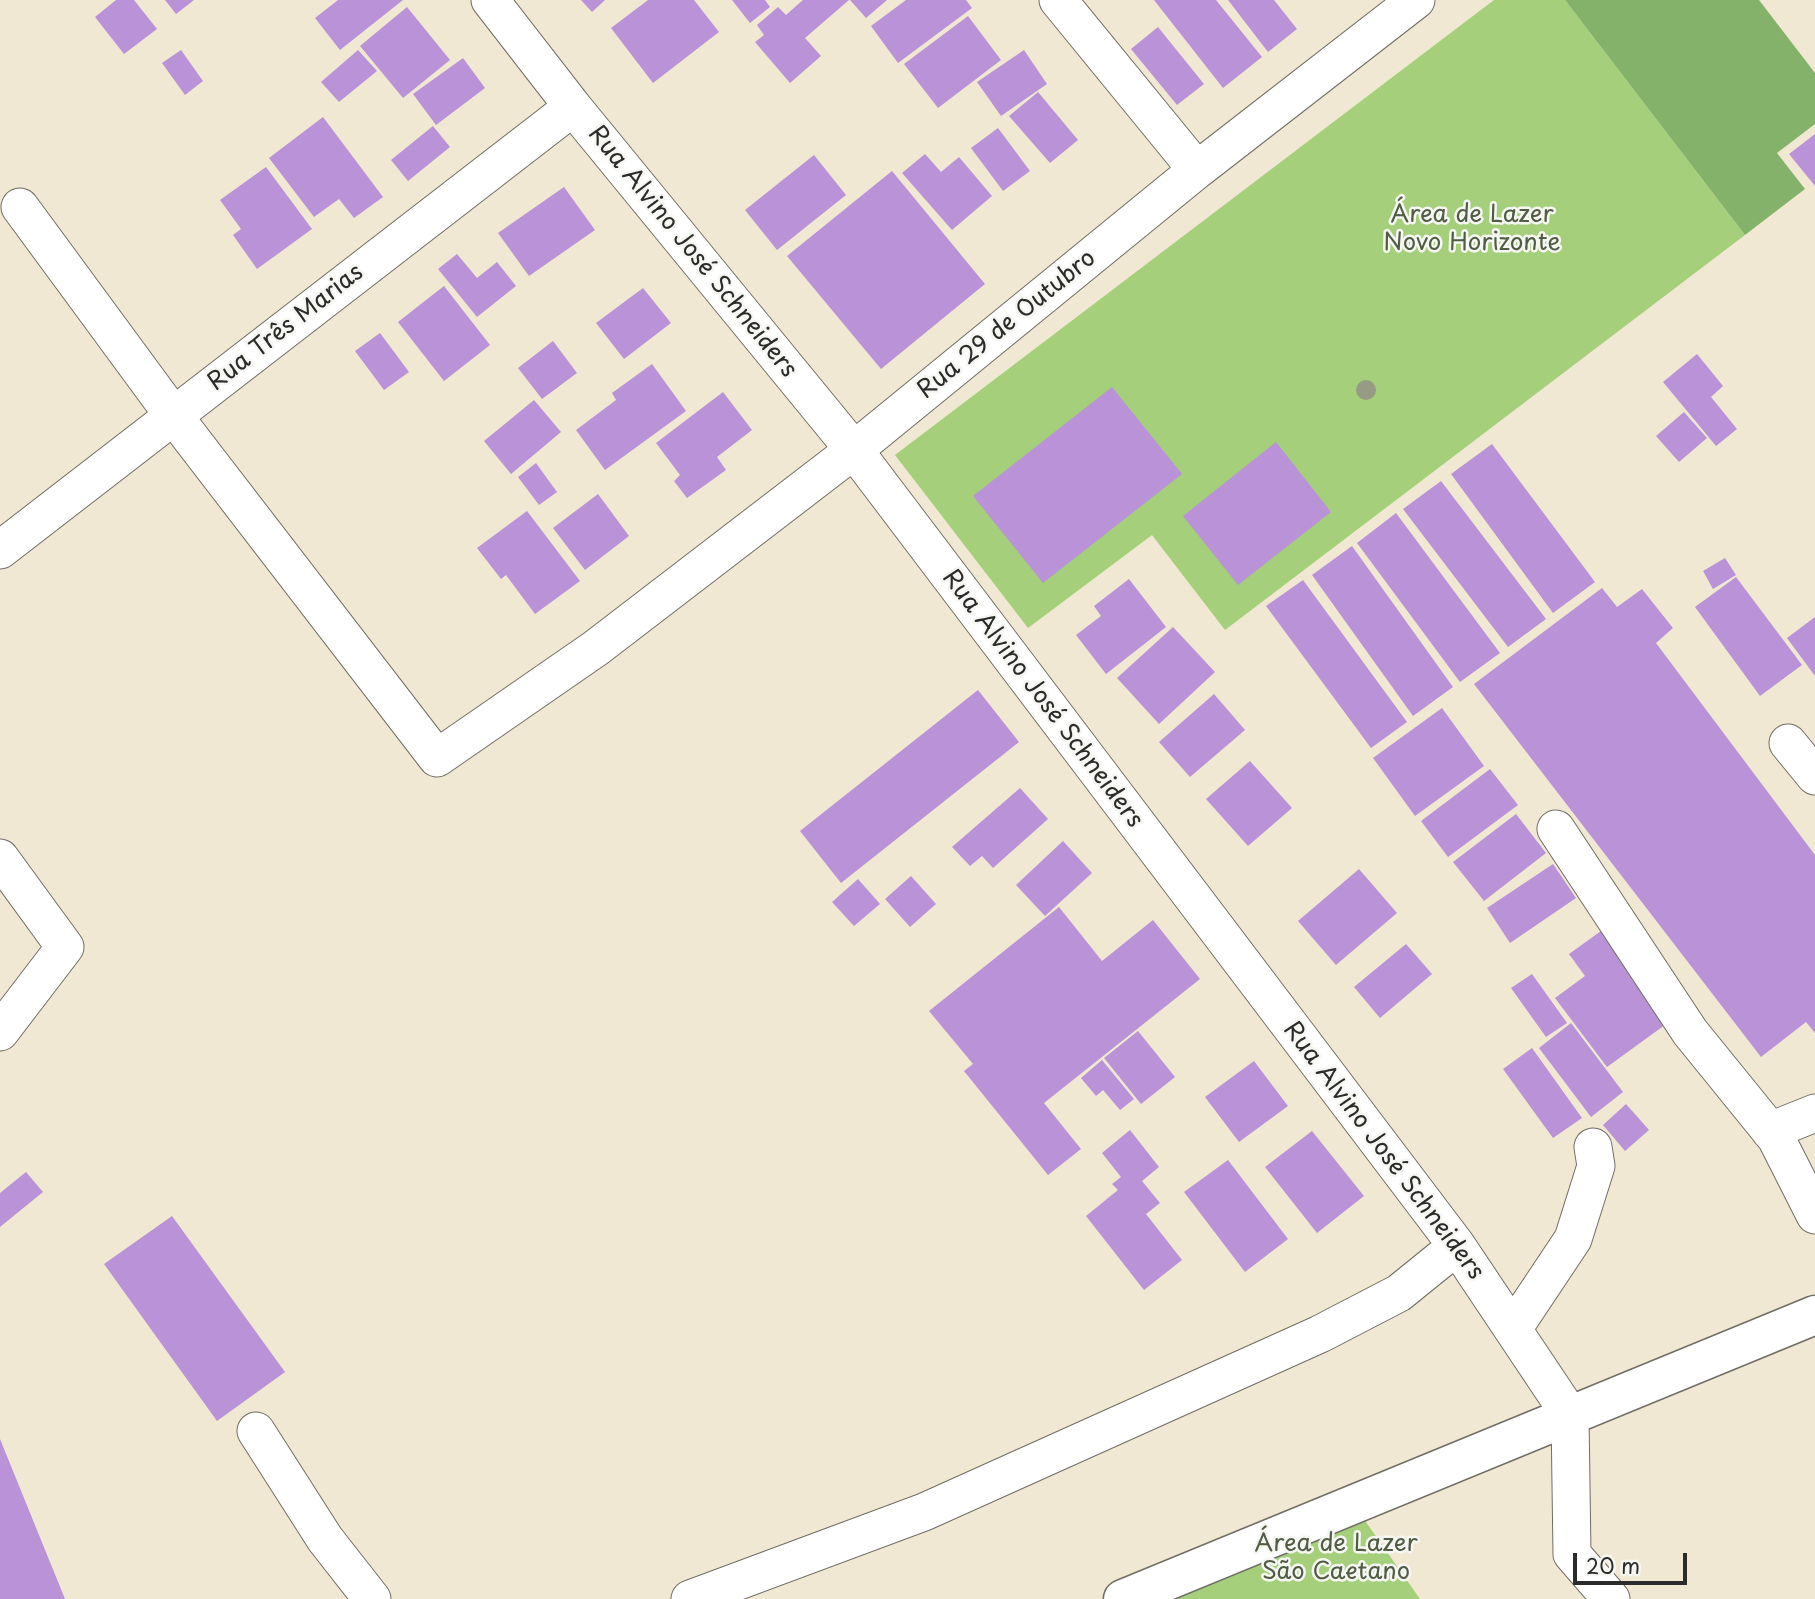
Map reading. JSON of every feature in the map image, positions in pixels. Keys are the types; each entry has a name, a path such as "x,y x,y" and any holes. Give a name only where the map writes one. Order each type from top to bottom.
{"main road":[{"path":"1123,1599 1815,1315"}],"street":[{"name":"Rua Alvino José Schneiders","path":"490,0 573,107 854,450 1457,1246 1570,1415"},
{"path":"1058,0 1197,170"},
{"name":"Rua 29 de Outubro","path":"173,415 437,758 596,648 854,450 1197,170 1416,0"},
{"name":"Rua Três Marias","path":"0,551 573,107"},
{"path":"20,207 173,415"},
{"path":"1788,743 1815,776"},
{"path":"1556,830 1690,1032 1770,1131 1813,1205"},
{"path":"0,858 65,947 0,1032"},
{"path":"1770,1131 1815,1113"},
{"path":"1513,1329 1573,1239 1595,1166 1594,1147"},
{"path":"690,1599 924,1513 1320,1334 1399,1293 1457,1246"},
{"path":"1570,1415 1572,1554 1611,1599"},
{"path":"256,1431 325,1539 372,1599"}],"green space":[{"name":"Área de Lazer Novo Horizonte","path":"1494,0 1565,0 1745,235 1225,630 1152,535 1028,628 895,455"},
{"path":"1565,0 1759,0 1815,73 1815,124 1777,153 1805,189 1745,235"},
{"name":"Área de Lazer São Caetano","path":"1354,1505 1420,1599 1123,1599"}],"building":[{"path":"116,0 134,0 157,29 124,54 95,17"},
{"path":"165,0 194,0 176,14"},
{"path":"338,0 403,0 340,50 315,18"},
{"path":"581,0 605,0 592,12"},
{"path":"648,0 694,0 719,32 653,83 611,28"},
{"path":"732,0 765,0 770,7 750,23"},
{"path":"803,0 849,0 805,38 821,56 790,83 755,42 764,35 757,25 778,7 786,15"},
{"path":"850,0 887,0 866,18"},
{"path":"906,0 966,0 972,8 898,63 871,26"},
{"path":"1154,0 1216,0 1262,57 1223,88"},
{"path":"1228,0 1274,0 1297,29 1268,52"},
{"path":"407,7 450,60 403,98 360,46"},
{"path":"968,16 1001,60 938,108 904,64"},
{"path":"1158,27 1204,84 1177,105 1131,49"},
{"path":"181,50 203,81 185,95 162,63"},
{"path":"358,50 377,71 339,102 321,82"},
{"path":"1024,50 1047,84 1001,116 977,82"},
{"path":"463,58 485,88 436,125 413,94"},
{"path":"1038,92 1078,140 1050,163 1009,116"},
{"path":"323,117 383,197 354,218 339,199 314,217 269,158"},
{"path":"433,126 450,147 408,181 391,160"},
{"path":"998,128 1030,171 1003,191 971,148"},
{"path":"1815,134 1815,186 1789,154"},
{"path":"925,154 941,172 959,157 992,196 952,230 902,173"},
{"path":"814,155 846,195 777,250 745,210"},
{"path":"266,167 312,229 257,269 233,235 241,229 220,200"},
{"path":"892,171 985,284 881,369 787,256"},
{"path":"564,187 595,230 529,276 498,233"},
{"path":"457,254 477,278 497,262 516,286 477,317 438,269"},
{"path":"444,286 490,345 444,381 398,322"},
{"path":"643,288 671,323 624,359 596,323"},
{"path":"380,333 409,372 384,390 355,351"},
{"path":"553,341 577,373 542,399 518,368"},
{"path":"1697,354 1723,386 1711,397 1737,429 1716,446 1663,382"},
{"path":"652,364 686,411 605,470 576,430 616,400 612,393"},
{"path":"1112,387 1182,474 1043,583 973,496"},
{"path":"723,392 752,430 717,457 726,470 687,498 674,481 680,475 656,443"},
{"path":"534,400 561,432 511,474 484,441"},
{"path":"1684,412 1707,438 1679,462 1656,436"},
{"path":"1276,442 1331,512 1238,585 1183,516"},
{"path":"1492,444 1595,582 1553,613 1451,474"},
{"path":"536,463 557,492 539,505 518,477"},
{"path":"1441,481 1546,619 1508,647 1403,509"},
{"path":"598,494 629,536 585,570 553,528"},
{"path":"527,511 580,581 535,614 506,575 501,579 477,548"},
{"path":"1396,513 1500,653 1460,682 1357,543"},
{"path":"1352,546 1453,687 1413,716 1312,575"},
{"path":"1725,558 1736,575 1713,589 1703,571"},
{"path":"1736,577 1802,665 1760,696 1695,607"},
{"path":"1129,579 1166,627 1106,674 1076,635 1101,616 1094,606"},
{"path":"1303,580 1407,722 1371,748 1266,606"},
{"path":"1602,588 1617,607 1642,589 1673,628 1656,643 1815,855 1815,1033 1806,1022 1761,1057 1474,684"},
{"path":"1815,617 1815,676 1787,638"},
{"path":"1173,627 1215,672 1159,724 1117,678"},
{"path":"978,690 1019,742 841,883 800,831"},
{"path":"1214,694 1245,730 1190,777 1159,742"},
{"path":"1442,708 1484,766 1415,816 1373,758"},
{"path":"1250,761 1292,808 1248,846 1206,799"},
{"path":"1490,769 1518,805 1448,857 1421,821"},
{"path":"1020,788 1048,819 993,868 982,856 970,866 952,847"},
{"path":"1516,814 1546,853 1484,901 1453,862"},
{"path":"1063,841 1092,873 1045,916 1016,885"},
{"path":"1553,864 1576,898 1510,943 1487,908"},
{"path":"1359,869 1397,913 1336,965 1298,921"},
{"path":"911,876 936,904 910,927 885,899"},
{"path":"858,879 880,904 854,926 832,902"},
{"path":"1059,907 1102,961 1153,920 1200,979 1044,1103 1081,1149 1048,1175 964,1071 973,1064 929,1011"},
{"path":"1601,931 1669,1022 1607,1067 1555,998 1585,976 1569,954"},
{"path":"1406,944 1432,974 1380,1018 1354,987"},
{"path":"1532,974 1567,1023 1546,1037 1511,988"},
{"path":"1571,1023 1623,1092 1591,1117 1539,1048"},
{"path":"1138,1031 1175,1077 1141,1104 1104,1058"},
{"path":"1532,1048 1582,1118 1553,1138 1503,1069"},
{"path":"1102,1060 1134,1099 1120,1110 1103,1090 1096,1096 1081,1078"},
{"path":"1254,1061 1288,1106 1239,1142 1205,1097"},
{"path":"1626,1104 1649,1130 1625,1151 1603,1125"},
{"path":"1130,1130 1159,1167 1142,1181 1160,1203 1146,1214 1182,1260 1144,1290 1086,1216 1118,1190 1112,1184 1121,1177 1102,1153"},
{"path":"1312,1131 1364,1196 1317,1233 1265,1167"},
{"path":"1228,1160 1288,1239 1245,1272 1184,1192"},
{"path":"26,1172 43,1192 0,1227 0,1193"},
{"path":"172,1216 285,1372 217,1421 104,1264"},
{"path":"0,1439 65,1599 0,1599"}]}
